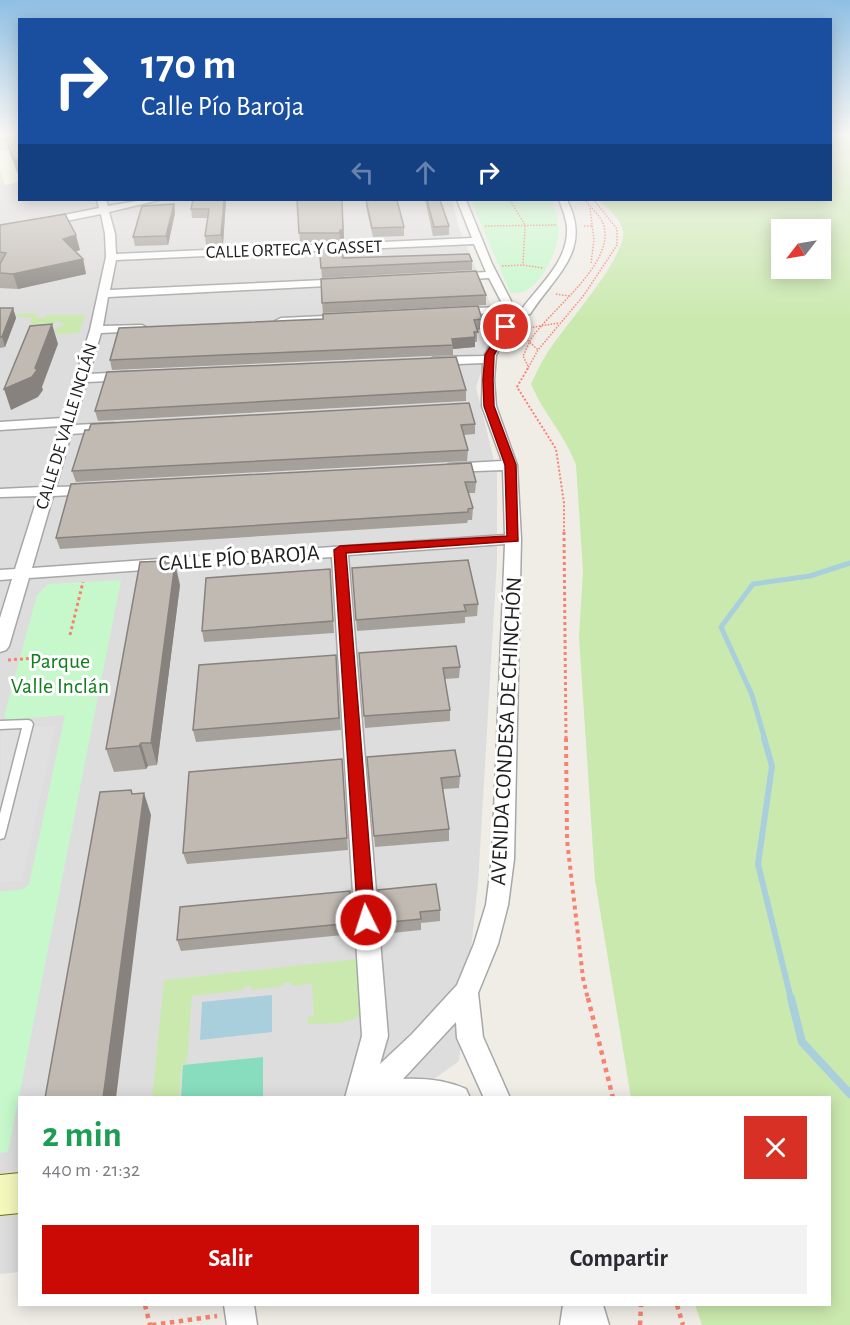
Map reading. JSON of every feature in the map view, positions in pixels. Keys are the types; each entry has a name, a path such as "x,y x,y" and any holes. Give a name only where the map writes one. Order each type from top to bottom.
{"street":[{"path":"0,224 104,204 142,201"},
{"path":"440,313 513,307 490,271 462,201"},
{"name":"AVENIDA CONDESA DE CHINCHÓN","path":"363,1096 421,1043 466,993 486,944 497,905 503,859 513,539 510,465 483,406 489,359 513,307 539,296 566,259 572,235 569,211 563,201"},
{"path":"0,231 104,204"},
{"name":"CALLE DE VALLE INCLÁN","path":"0,646 96,330 111,257 104,204"},
{"name":"CALLE ORTEGA Y GASSET","path":"111,257 477,241"},
{"path":"445,277 490,271"},
{"path":"104,294 363,281"},
{"path":"274,321 357,317"},
{"path":"96,330 156,327"},
{"path":"419,362 489,359"},
{"path":"81,378 139,375"},
{"path":"0,426 123,426"},
{"path":"439,469 510,465"},
{"path":"0,493 105,489"},
{"name":"CALLE PÍO BAROJA","path":"0,574 513,539"},
{"path":"340,550 375,1036 361,1096"},
{"name":"AVENIDA CONDESA DE CHINCHÓN","path":"466,993 470,1038 496,1096"},
{"path":"370,1096 399,1090 433,1091 450,1096"},
{"path":"0,1196 18,1193"},
{"path":"575,1325 578,1306"},
{"path":"588,1306 594,1325"}],"lane":[{"path":"0,725 28,724 0,835"}],"path":[{"path":"511,201 525,225 523,265"},
{"path":"528,366 523,356 530,340 559,308 600,254 605,239 604,228 586,201"},
{"path":"595,201 617,229 617,245 584,295 538,350 517,387 556,449 564,503 567,840 583,978 612,1096"},
{"path":"590,207 594,240 591,263"},
{"path":"472,226 571,225"},
{"path":"490,271 523,265 558,271"},
{"path":"538,350 530,340 515,330 561,323"},
{"path":"70,635 83,582"},
{"path":"0,661 36,658"},
{"path":"145,1306 151,1325 241,1314"},
{"path":"640,1325 641,1306"},
{"path":"677,1306 682,1325"}],"shaded area":[{"path":"0,197 18,197 18,201 452,201 459,228 498,322 476,387 497,473 497,560 478,884 459,1061 411,1096 18,1096 18,1272 0,1274"},
{"path":"56,725 22,881 0,883 1,730"}],"green space":[{"path":"832,197 850,197 850,1325 702,1325 695,1306 831,1306 831,1096 631,1096 595,880 579,637 583,571 576,465 531,384 546,355 615,258 622,243 623,231 616,218 599,201 832,201"},
{"path":"471,201 552,201 559,232 553,255 542,275 528,290 519,293 510,292"},
{"path":"18,313 37,313 36,318 45,318 46,315 85,315 79,333 55,334 57,328 65,324 58,321 27,336 32,317 17,317"},
{"name":"Parque Valle Inclán","path":"121,580 8,1152 0,1153 0,892 23,889 29,885 65,715 7,720 4,717 37,595 48,584"},
{"path":"357,959 361,1013 344,1022 308,1024 307,1017 314,1015 312,984 291,986 290,982 283,983 283,986 251,990 251,985 244,987 243,990 192,996 187,1063 182,1064 179,1096 152,1096 164,980"},
{"path":"263,1057 263,1096 181,1096 183,1065"}],"water":[{"path":"272,995 272,1032 200,1040 202,1002"}],"building":[{"path":"193,201 224,201 221,235 205,236 209,209 191,209"},
{"path":"297,201 342,201 343,230 340,230 340,233 299,233"},
{"path":"366,201 397,201 404,227 372,228"},
{"path":"427,201 440,201 449,226 434,227"},
{"path":"174,204 166,236 133,237 142,206"},
{"path":"65,214 76,235 63,239 83,259 13,274 0,273 0,264 6,253 0,252 0,225"},
{"path":"341,243 343,258 469,254 472,261 321,268 319,244"},
{"path":"476,271 486,295 322,303 321,279"},
{"path":"478,306 482,319 474,320 478,332 474,332 475,337 452,339 453,345 110,360 119,328 323,319 323,314"},
{"path":"0,308 13,308 2,337 0,337"},
{"path":"52,324 35,368 37,370 32,377 4,389 30,326"},
{"path":"456,357 466,390 95,411 107,372"},
{"path":"469,403 475,424 461,425 468,450 72,471 85,430 89,430 91,424"},
{"path":"471,463 476,482 465,482 473,508 468,509 468,512 56,538 71,484"},
{"path":"468,560 478,604 464,605 466,611 356,620 352,568"},
{"path":"165,561 165,563 175,563 151,743 106,749 140,562"},
{"path":"330,569 333,621 202,631 206,578"},
{"path":"456,646 460,667 443,668 450,710 364,716 359,653"},
{"path":"336,655 339,718 193,730 199,665"},
{"path":"455,750 460,776 441,778 449,829 374,836 367,757"},
{"path":"342,759 347,838 183,853 189,772"},
{"path":"131,790 132,794 144,793 103,1096 45,1096 100,792"},
{"path":"436,884 440,910 420,912 421,919 381,923 378,890"},
{"path":"350,891 352,923 177,940 180,907"}],"waterway":[{"path":"765,740 752,695 721,627 753,584 810,576 850,563"},
{"path":"764,738 772,766 758,864 791,999"},
{"path":"791,998 802,1042 850,1094"}],"route":[{"path":"366,920 340,550 513,539 510,465 489,406 488,380 490,355 506,327"}]}
